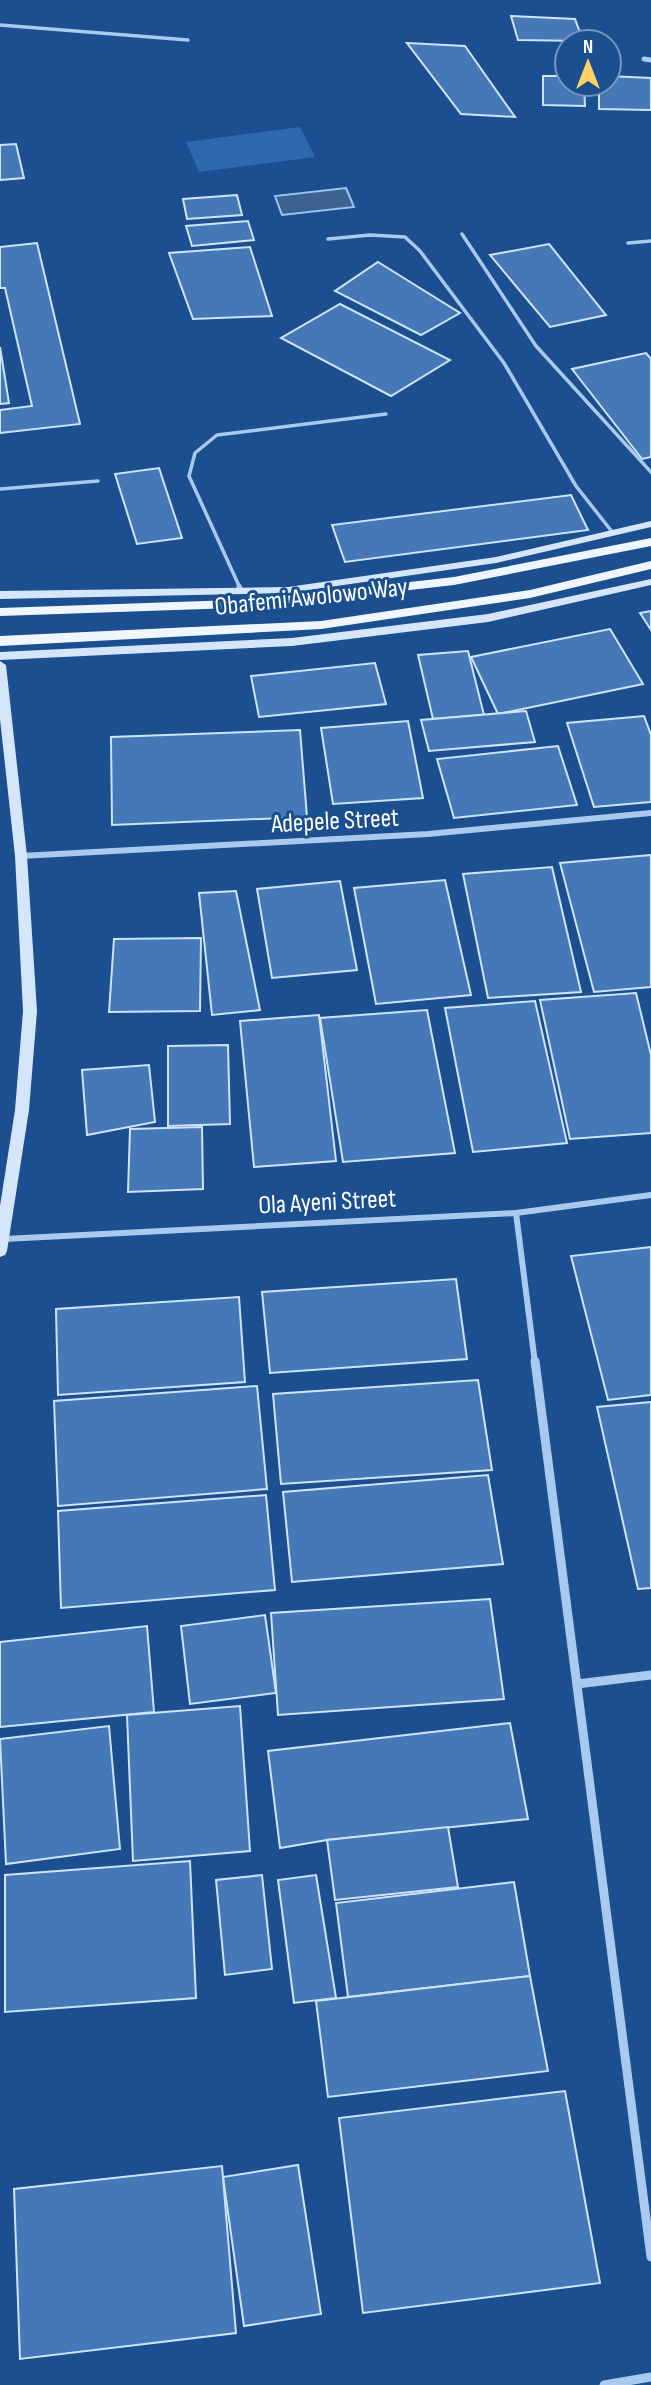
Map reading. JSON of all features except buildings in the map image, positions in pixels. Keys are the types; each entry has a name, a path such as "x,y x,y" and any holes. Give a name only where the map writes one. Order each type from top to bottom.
{"main road":[{"name":"Obafemi Awolowo Way","path":"0,612 260,603 454,581 651,542"},
{"name":"Obafemi Awolowo Way","path":"0,641 321,625 530,594 651,565"}],"street":[{"path":"644,59 651,60"},
{"path":"0,595 288,590 495,560 651,524"},
{"path":"0,656 292,642 488,618 651,583"},
{"path":"0,665 21,856 30,1011 22,1110 2,1245"},
{"name":"Adepele Street","path":"21,856 428,834 651,813"},
{"name":"Ola Ayeni Street","path":"2,1245 516,1213 651,1195"},
{"path":"516,1213 651,2257"},
{"path":"577,1684 651,1675"},
{"path":"604,2385 651,2377"}],"lane":[{"path":"0,25 188,40"},
{"path":"462,234 536,346 651,472"},
{"path":"328,239 370,235 405,237 420,251 504,363 576,486 612,533"},
{"path":"628,243 651,241"},
{"path":"241,591 189,476 195,453 217,435 386,414"},
{"path":"0,489 97,481"}],"shaded area":[{"path":"300,127 315,157 199,172 186,142"},
{"path":"346,188 354,207 282,215 275,196"}]}
